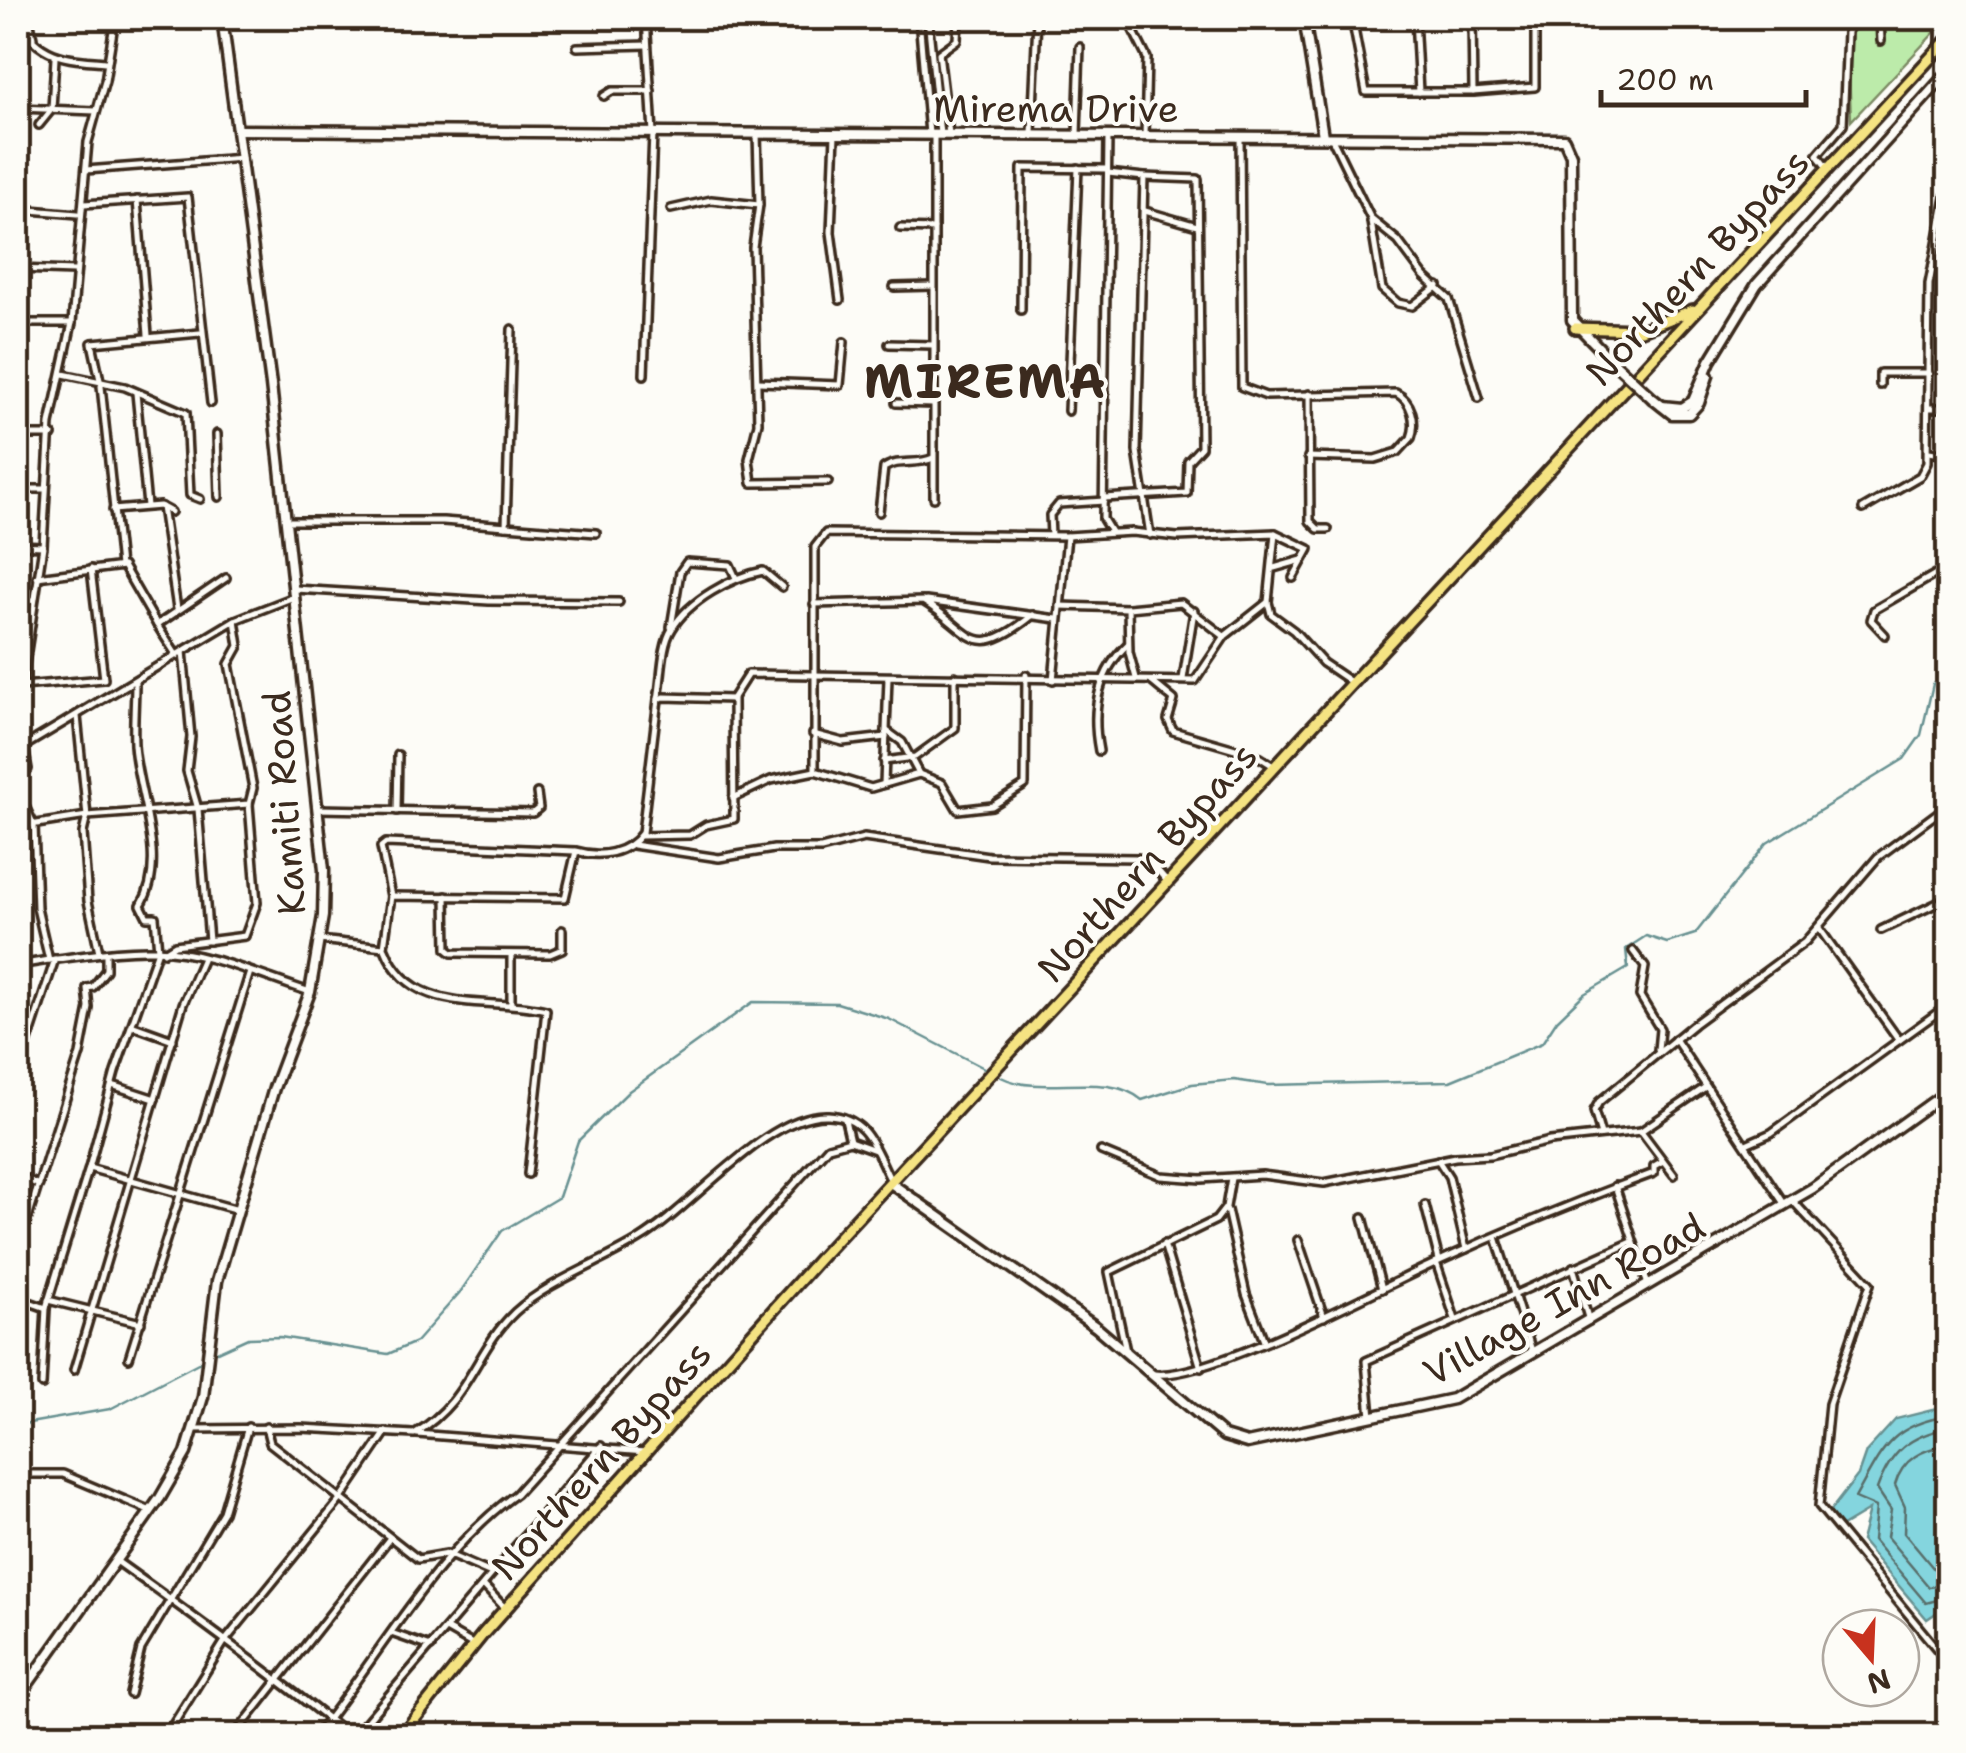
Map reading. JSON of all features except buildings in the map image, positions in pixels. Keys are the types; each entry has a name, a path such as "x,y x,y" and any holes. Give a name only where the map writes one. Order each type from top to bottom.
{"main road":[{"name":"Northern Bypass","path":"401,1736 474,1645 645,1452 1948,39"},
{"path":"1575,328 1641,330 1697,309"}],"street":[{"path":"30,18 34,40"},
{"path":"18,710 21,655 42,546 44,489 57,378 62,374 72,323 78,214 84,204 88,142 116,18"},
{"name":"Kamiti Road","path":"18,1698 151,1512 186,1453 209,1362 218,1282 274,1088 310,992 319,940 324,884 318,808 239,130 222,18"},
{"path":"644,375 652,132 646,18"},
{"path":"919,18 938,135"},
{"path":"928,18 938,135"},
{"path":"934,498 932,286 939,53 957,40 958,18"},
{"path":"1032,132 1036,18"},
{"path":"1127,18 1147,58 1145,136"},
{"path":"1304,18 1327,136 1371,219 1382,289 1388,296 1412,306 1438,286"},
{"path":"1352,18 1364,91 1419,92 1535,88 1536,18"},
{"path":"1415,18 1419,92"},
{"path":"1472,18 1472,92"},
{"path":"1829,170 1817,155 1843,125 1847,32 1850,26 1879,18 1880,41"},
{"path":"18,21 55,58 106,62"},
{"path":"577,47 648,45"},
{"path":"1077,134 1080,47"},
{"path":"39,125 52,109 55,58"},
{"path":"1575,328 1662,406 1682,408 1693,401 1712,360 1757,284 1948,72"},
{"path":"604,96 612,91 650,91"},
{"path":"18,108 96,110"},
{"name":"Mirema Drive","path":"239,130 938,135 1032,132 1564,139 1570,155 1575,328"},
{"path":"757,132 758,205 753,248 758,423 749,459 752,483 828,482"},
{"path":"836,134 831,232 840,300"},
{"path":"1108,136 1103,519 1111,532"},
{"path":"1240,136 1239,380 1249,394 1258,396 1396,393 1405,398 1414,425 1405,447 1389,456 1308,457"},
{"path":"86,170 242,158"},
{"path":"1020,310 1022,168 1078,168 1198,179 1200,447 1188,462 1187,492 1059,504 1050,514 1051,535"},
{"path":"1068,411 1078,168"},
{"path":"1144,176 1137,451 1150,535"},
{"path":"1863,509 1920,476 1929,452 1929,284 1948,188"},
{"path":"84,204 188,197 200,334 211,403"},
{"path":"137,200 148,336"},
{"path":"671,209 711,200 758,205"},
{"path":"18,208 78,214"},
{"path":"1146,211 1197,226"},
{"path":"1371,219 1398,241 1452,305 1457,335 1479,398"},
{"path":"900,228 934,229"},
{"path":"18,269 74,271"},
{"path":"894,286 932,286"},
{"path":"18,323 72,323"},
{"path":"506,526 512,329"},
{"path":"177,656 120,566 101,383 92,344 200,334"},
{"path":"758,382 840,384 844,342"},
{"path":"888,344 933,346"},
{"path":"1880,385 1880,373 1929,373"},
{"path":"62,374 136,393 186,414 190,495 200,499"},
{"path":"136,393 147,506"},
{"path":"1309,394 1310,521 1318,529 1328,530"},
{"path":"896,403 933,404"},
{"path":"1929,408 1948,408"},
{"path":"217,434 218,498"},
{"path":"18,435 52,435"},
{"path":"1929,452 1948,455"},
{"path":"879,512 884,468 893,463 924,463 933,458"},
{"path":"18,488 44,489"},
{"path":"113,510 147,506 171,512"},
{"path":"162,507 177,610"},
{"path":"286,521 506,526 596,533"},
{"path":"815,772 815,547 826,533 1275,533 1309,548 1293,578"},
{"path":"1275,533 1270,614 1294,631 1323,663 1352,682"},
{"path":"1053,680 1067,536"},
{"path":"18,545 42,546"},
{"path":"1274,568 1302,560"},
{"path":"633,845 640,836 680,572 687,562 730,564 736,578"},
{"path":"37,577 120,566"},
{"path":"1885,636 1872,620 1874,610 1948,567"},
{"path":"22,686 104,678 91,569"},
{"path":"671,630 705,597 736,578 763,571 782,587"},
{"path":"157,625 226,578"},
{"path":"18,1072 52,960 37,908 34,825 22,800 22,774 28,769 21,748 235,620 295,593 619,602"},
{"path":"18,600 34,600"},
{"path":"814,604 923,601 1057,618"},
{"path":"923,601 967,638 1008,635 1033,615"},
{"path":"640,836 690,835 706,825 732,822 733,698 748,674 1195,680 1224,636 1268,602"},
{"path":"1060,606 1128,608 1180,603 1224,636"},
{"path":"1128,608 1136,678"},
{"path":"1183,679 1194,611"},
{"path":"161,951 171,946 244,937 255,912 249,804 253,788 229,664 240,646 235,620"},
{"path":"1099,750 1096,731 1102,679 1112,658 1129,643"},
{"path":"183,650 191,737 187,771 198,809 209,941"},
{"path":"734,798 771,780 815,772 871,788 919,774 935,778 947,788 952,806 958,810 992,806 1022,790 1026,778 1026,675"},
{"path":"884,762 910,758 956,728 955,676"},
{"path":"884,784 888,678"},
{"path":"1150,679 1174,700 1168,720 1173,731 1256,755 1275,767"},
{"path":"42,1385 47,1304 113,1086 161,951 155,917 147,917 141,904 152,887 146,812 134,748 135,682"},
{"path":"658,699 733,698"},
{"path":"18,1249 80,1054 89,1008 86,988 93,987 106,970 88,900 83,832 87,816 77,716"},
{"path":"813,734 843,742 886,734 902,742 919,774"},
{"path":"397,811 398,755"},
{"path":"318,808 533,813 539,808 537,793"},
{"path":"18,827 87,816 249,804"},
{"path":"1601,1135 1594,1111 1599,1102 1657,1052 1762,976 1819,928 1878,856 1948,805"},
{"path":"528,1174 547,1012 511,1004 436,997 398,976 384,948 391,896 380,860 381,847 386,844 568,847 599,854 633,845 719,858 774,849 821,849 864,838 989,856 1138,858 1153,864 1168,882"},
{"path":"391,896 564,898 576,851"},
{"path":"446,896 447,949 460,954 511,957 559,952 562,930"},
{"path":"1881,930 1948,898"},
{"path":"1819,928 1899,1040"},
{"path":"319,940 384,948"},
{"path":"18,963 161,951 203,958 310,992"},
{"path":"1633,952 1645,967 1640,996 1660,1029 1657,1052"},
{"path":"511,957 511,1004"},
{"path":"74,1370 154,1099 203,958"},
{"path":"129,1358 250,972"},
{"path":"1746,1144 1763,1138 1948,1005"},
{"path":"133,1025 173,1040"},
{"path":"1675,1039 1696,1067 1704,1088 1788,1202 1870,1284 1844,1350 1826,1420 1818,1493 1822,1512 1945,1656"},
{"path":"113,1086 154,1099"},
{"path":"1102,1150 1161,1176 1262,1175 1324,1183 1438,1160 1490,1156 1641,1131 1704,1088"},
{"name":"Village Inn Road","path":"892,1184 1126,1351 1236,1442 1372,1420 1442,1404 1788,1202 1948,1091"},
{"path":"414,1434 460,1395 505,1323 525,1305 661,1226 772,1133 811,1115 845,1118 864,1129 892,1184"},
{"path":"845,1118 850,1141"},
{"path":"1641,1131 1674,1175"},
{"path":"315,1736 451,1556 562,1443 828,1147 850,1141 877,1150"},
{"path":"1438,1160 1447,1171 1466,1250"},
{"path":"1154,1374 1180,1375 1200,1368 1615,1186 1654,1174 1654,1166 1663,1161"},
{"path":"89,1168 239,1210"},
{"path":"18,1176 38,1184"},
{"path":"1231,1177 1226,1208 1246,1294 1264,1341"},
{"path":"1615,1186 1648,1285"},
{"path":"1425,1205 1455,1319"},
{"path":"1126,1351 1109,1272 1216,1220 1226,1208"},
{"path":"1364,1218 1382,1290"},
{"path":"1496,1237 1517,1291 1532,1354"},
{"path":"1298,1240 1324,1316"},
{"path":"1372,1420 1366,1361 1632,1242"},
{"path":"1164,1244 1200,1368"},
{"path":"1572,1267 1589,1321"},
{"path":"18,1298 141,1323"},
{"path":"130,1694 140,1649 224,1512 248,1428"},
{"path":"266,1428 270,1442 389,1540 418,1559 451,1556 492,1573"},
{"path":"194,1429 386,1432 645,1452"},
{"path":"166,1736 225,1641 340,1500 386,1432"},
{"path":"115,1560 352,1736 601,1446"},
{"path":"18,1474 63,1474 151,1512"},
{"path":"234,1736 389,1540"},
{"path":"483,1585 506,1610"},
{"path":"445,1629 474,1645"},
{"path":"394,1634 431,1647"}],"green space":[{"path":"1847,18 1948,18 1851,121"}],"water":[{"path":"1948,1406 1948,1605 1927,1619 1861,1541 1869,1510 1837,1529 1827,1515 1858,1475 1866,1452 1896,1419"}],"waterway":[{"path":"1001,1077 1036,1085 1110,1086 1142,1100 1192,1084 1234,1080 1268,1085 1450,1081 1542,1043 1557,1020 1584,994 1628,968 1626,949 1646,936 1667,943 1695,934 1767,843 1904,759 1921,735 1933,684 1948,674"},
{"path":"217,1352 248,1338 280,1337 388,1354 416,1342 461,1291 502,1231 559,1197 578,1141 629,1091 753,1002 837,1003 889,1019 988,1070"},
{"path":"18,1425 110,1409 204,1360"}],"district":[{"name":"MIREMA","path":"986,381"}]}
